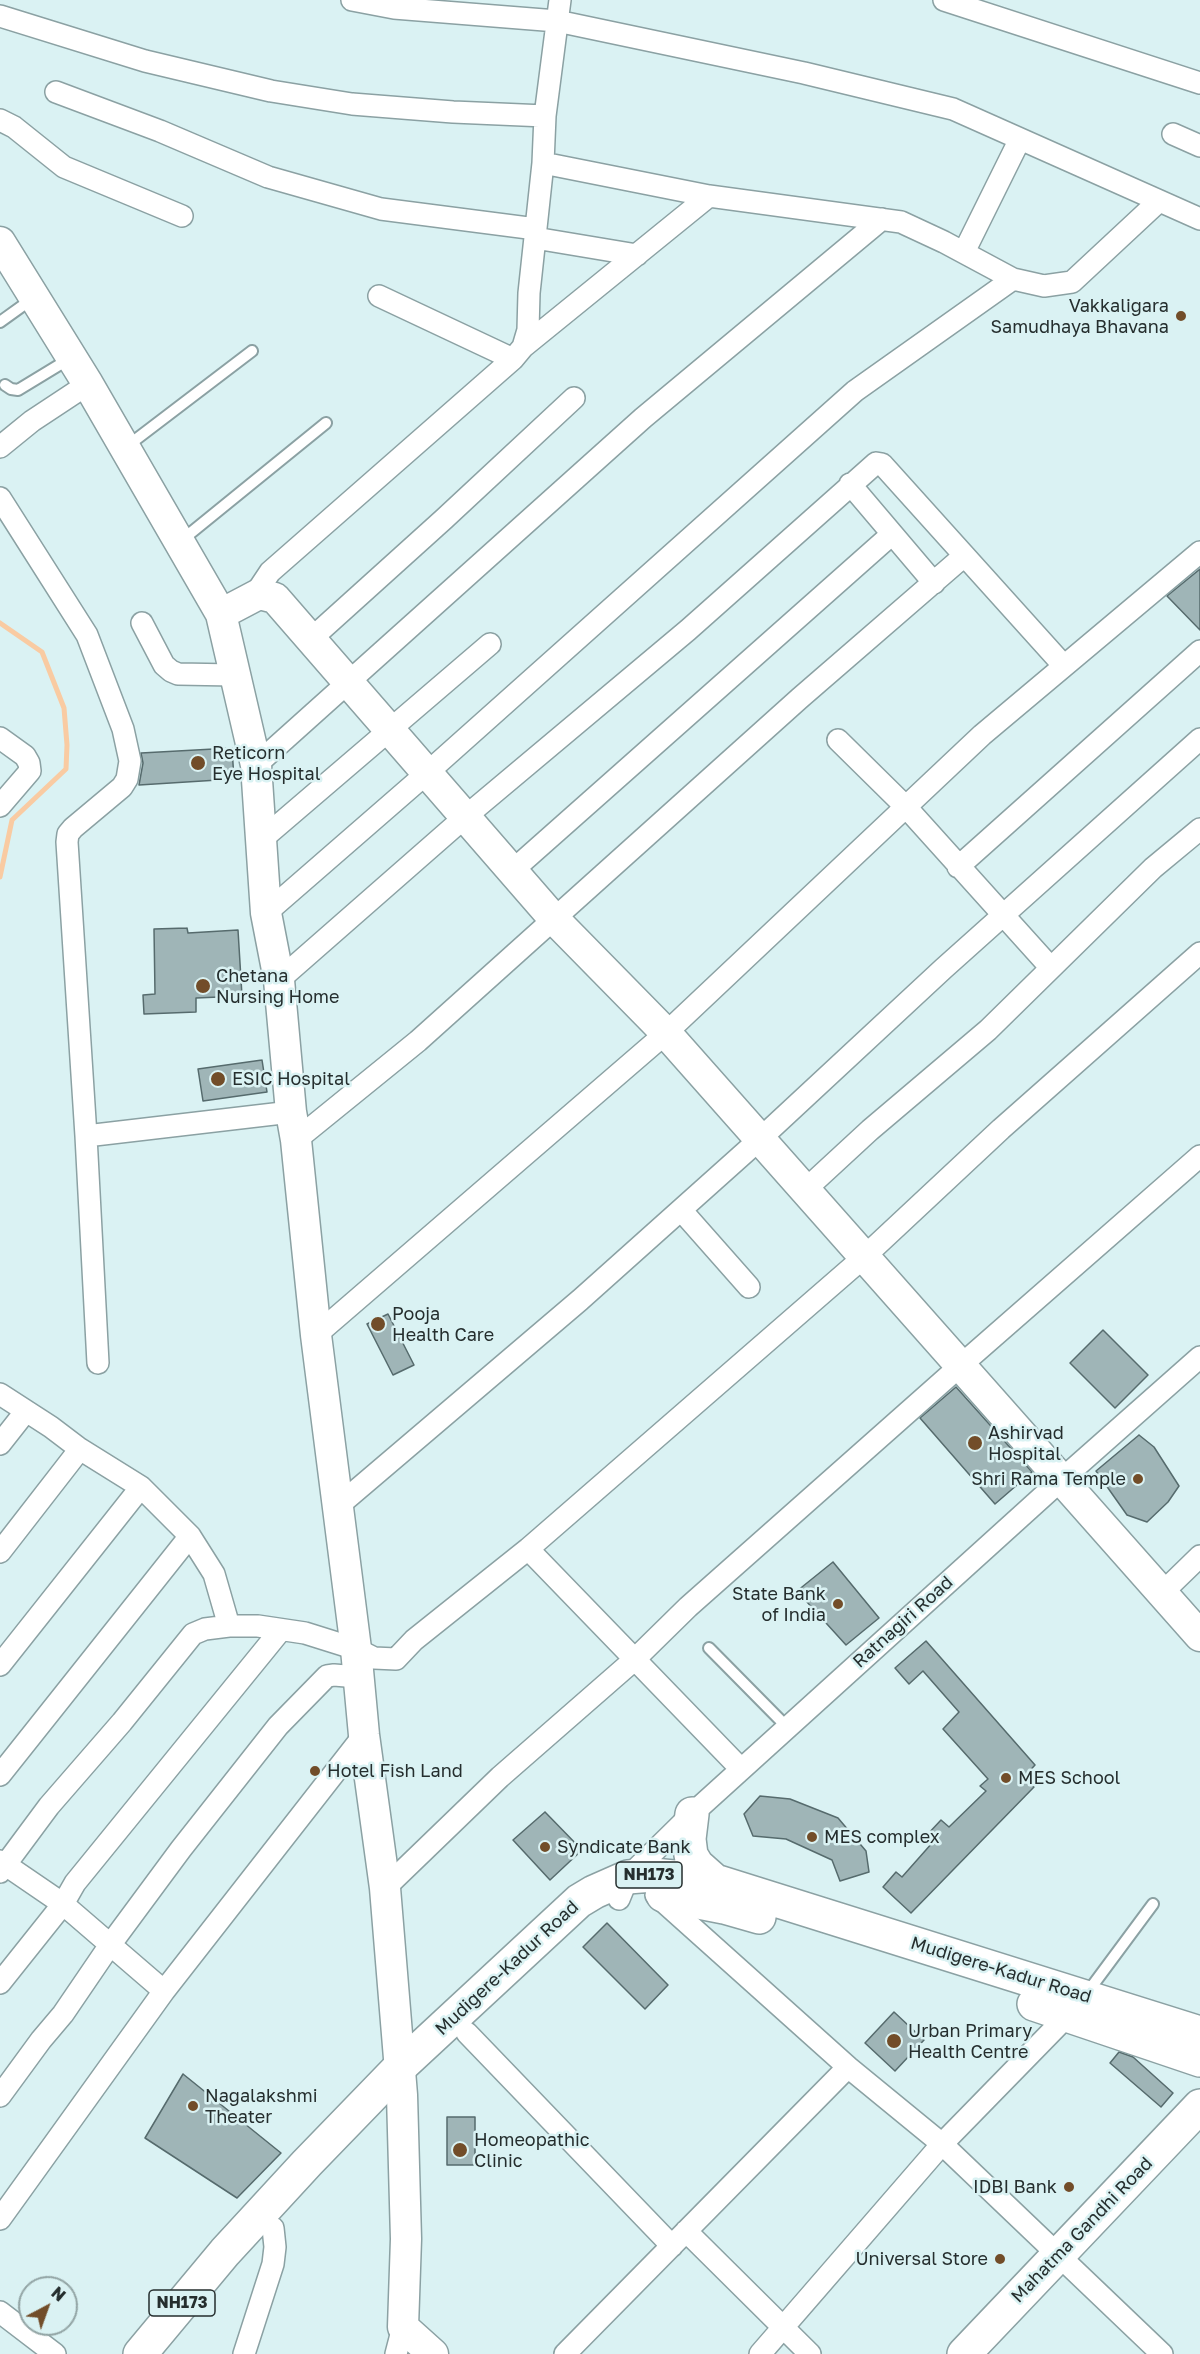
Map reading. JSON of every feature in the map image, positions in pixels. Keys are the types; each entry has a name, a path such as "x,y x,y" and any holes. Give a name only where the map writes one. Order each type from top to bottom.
{"main road":[{"path":"692,1814 688,1839 691,1855 697,1865 715,1881"},
{"name":"Mudigere-Kadur Road","path":"140,2354 225,2252 307,2163 401,2081 467,2033 525,1974 595,1914 634,1890 653,1875 715,1881 1076,2005 1200,2060"},
{"name":"Mudigere-Kadur Road","path":"166,2354 235,2270 401,2081 579,1901 594,1892 634,1890 724,1907 1076,2005 1200,2032"},
{"name":"Mahatma Gandhi Road","path":"964,2354 1200,2106"}],"street":[{"path":"0,5 2,0"},
{"path":"352,0 394,8 557,21 804,73 953,109 1200,219"},
{"path":"518,353 528,330 529,293 543,163 545,116 560,0"},
{"path":"944,0 1200,82"},
{"path":"0,16 145,61 271,91 363,105 545,116"},
{"path":"56,92 160,130 268,177 381,209 535,233 636,255"},
{"path":"0,120 27,137 64,167 182,216"},
{"path":"1173,134 1200,146"},
{"path":"964,252 1020,139"},
{"path":"543,163 709,196 901,222 964,252 1013,279 1044,286 1072,282 1159,201"},
{"path":"259,594 260,587 270,572 518,353 709,196"},
{"path":"256,765 643,418 882,219"},
{"path":"0,242 72,357 221,614 256,765 266,913 279,980 316,1335 364,1735 385,1888 401,2081 406,2239 399,2340 433,2354"},
{"path":"266,913 428,774 855,391 1013,279"},
{"path":"379,296 518,353"},
{"path":"0,447 32,421 88,384"},
{"path":"311,639 574,398"},
{"path":"279,980 465,817 688,630 876,463 882,464 1064,666"},
{"path":"850,484 934,583"},
{"path":"0,498 87,635 123,729 130,761 127,779 122,787 73,828 68,834 67,842 98,1363"},
{"path":"512,871 891,535"},
{"path":"316,1335 666,1033 982,735 1200,552"},
{"path":"86,1136 293,1126 418,1041 800,698 964,556"},
{"path":"221,614 259,594 275,598 554,919 666,1033 1200,1636"},
{"path":"142,623 164,665 171,671 178,674 234,675"},
{"path":"261,840 489,644"},
{"path":"958,867 1200,651"},
{"path":"0,738 25,756 30,771 0,806"},
{"path":"338,1506 571,1308 1200,739"},
{"path":"838,740 906,807 1051,968"},
{"path":"805,1190 870,1130 988,1030 1153,868 1200,829"},
{"path":"0,2096 63,2014 110,1945 278,1726 327,1676 374,1658 396,1659 414,1640 528,1549 864,1257 1001,1129 1200,953"},
{"path":"385,1888 500,1777 634,1660 688,1607 1200,1156"},
{"path":"681,1210 749,1287"},
{"name":"Ratnagiri Road","path":"634,1890 692,1814 1060,1479 1200,1357"},
{"path":"0,1394 80,1449 141,1487 190,1536 214,1574 229,1626"},
{"path":"0,1444 26,1411"},
{"path":"0,1552 80,1449"},
{"path":"0,1665 141,1487"},
{"path":"0,1776 190,1536"},
{"path":"528,1549 741,1769"},
{"path":"1162,1593 1200,1556"},
{"path":"164,1991 63,1904 2,1866 49,1806 194,1634 205,1629 229,1626 258,1626 306,1633 357,1663"},
{"path":"0,1983 63,1904 82,1874 280,1631"},
{"path":"0,2219 164,1991 364,1735"},
{"path":"634,1890 942,2144 1162,2354"},
{"path":"760,2354 942,2144 1076,2005"},
{"path":"467,2033 679,2238 810,2354"},
{"path":"565,2354 848,2067"},
{"path":"244,2354 273,2264 275,2247 273,2228"},
{"path":"0,2314 55,2354"}],"lane":[{"path":"0,322 34,298"},
{"path":"125,448 252,351"},
{"path":"5,385 18,390 72,357"},
{"path":"179,542 326,423"},
{"path":"709,1648 787,1727"},
{"path":"1076,2005 1153,1904"}],"building":[{"path":"1200,569 1200,630 1167,596"},
{"path":"232,748 234,779 139,785 143,763 141,753"},
{"path":"187,928 188,933 238,930 242,996 196,998 196,1012 144,1014 143,995 155,994 154,929"},
{"path":"262,1060 267,1092 203,1101 198,1069"},
{"path":"388,1314 414,1365 393,1375 367,1324"},
{"path":"1103,1330 1148,1375 1115,1408 1070,1363"},
{"name":"Ashirvad Hospital","path":"956,1387 1032,1472 995,1504 920,1418"},
{"name":"Shri Rama Temple","path":"1139,1435 1154,1447 1179,1486 1168,1502 1147,1522 1127,1515 1096,1471"},
{"path":"833,1562 879,1618 846,1645 797,1591"},
{"name":"MES School","path":"926,1641 1035,1765 1024,1777 1034,1787 911,1913 883,1887 896,1872 902,1877 933,1842 926,1836 941,1820 949,1827 986,1791 980,1786 988,1779 943,1729 959,1712 923,1671 909,1684 895,1668"},
{"name":"MES complex","path":"760,1796 790,1799 838,1818 866,1851 869,1872 840,1881 832,1860 786,1839 753,1836 744,1814"},
{"name":"Syndicate Bank","path":"545,1812 582,1850 550,1880 513,1840"},
{"path":"607,1923 668,1985 645,2009 583,1947"},
{"name":"Urban Primary Health Centre","path":"894,2012 924,2040 895,2071 865,2043"},
{"path":"1119,2052 1133,2057 1173,2093 1161,2107 1110,2063"},
{"name":"Nagalakshmi Theater","path":"183,2074 281,2153 237,2198 145,2138"},
{"path":"447,2117 475,2117 475,2165 447,2165"}],"waterway":[{"path":"0,623 42,652 64,708 67,745 66,769 12,820 0,877"}],"place":[{"name":"Vakkaligara Samudhaya Bhavana","path":"1181,316"},
{"name":"Reticorn Eye Hospital","path":"198,763"},
{"name":"Chetana Nursing Home","path":"203,986"},
{"name":"ESIC Hospital","path":"218,1079"},
{"name":"Pooja Health Care","path":"378,1324"},
{"name":"Ashirvad Hospital","path":"975,1443"},
{"name":"Shri Rama Temple","path":"1138,1479"},
{"name":"State Bank of India","path":"838,1604"},
{"name":"Hotel Fish Land","path":"315,1771"},
{"name":"MES School","path":"1006,1778"},
{"name":"MES complex","path":"812,1837"},
{"name":"Syndicate Bank","path":"545,1847"},
{"name":"Urban Primary Health Centre","path":"894,2041"},
{"name":"Nagalakshmi Theater","path":"193,2106"},
{"name":"Homeopathic Clinic","path":"460,2150"},
{"name":"IDBI Bank","path":"1069,2187"},
{"name":"Universal Store","path":"1000,2259"}]}
